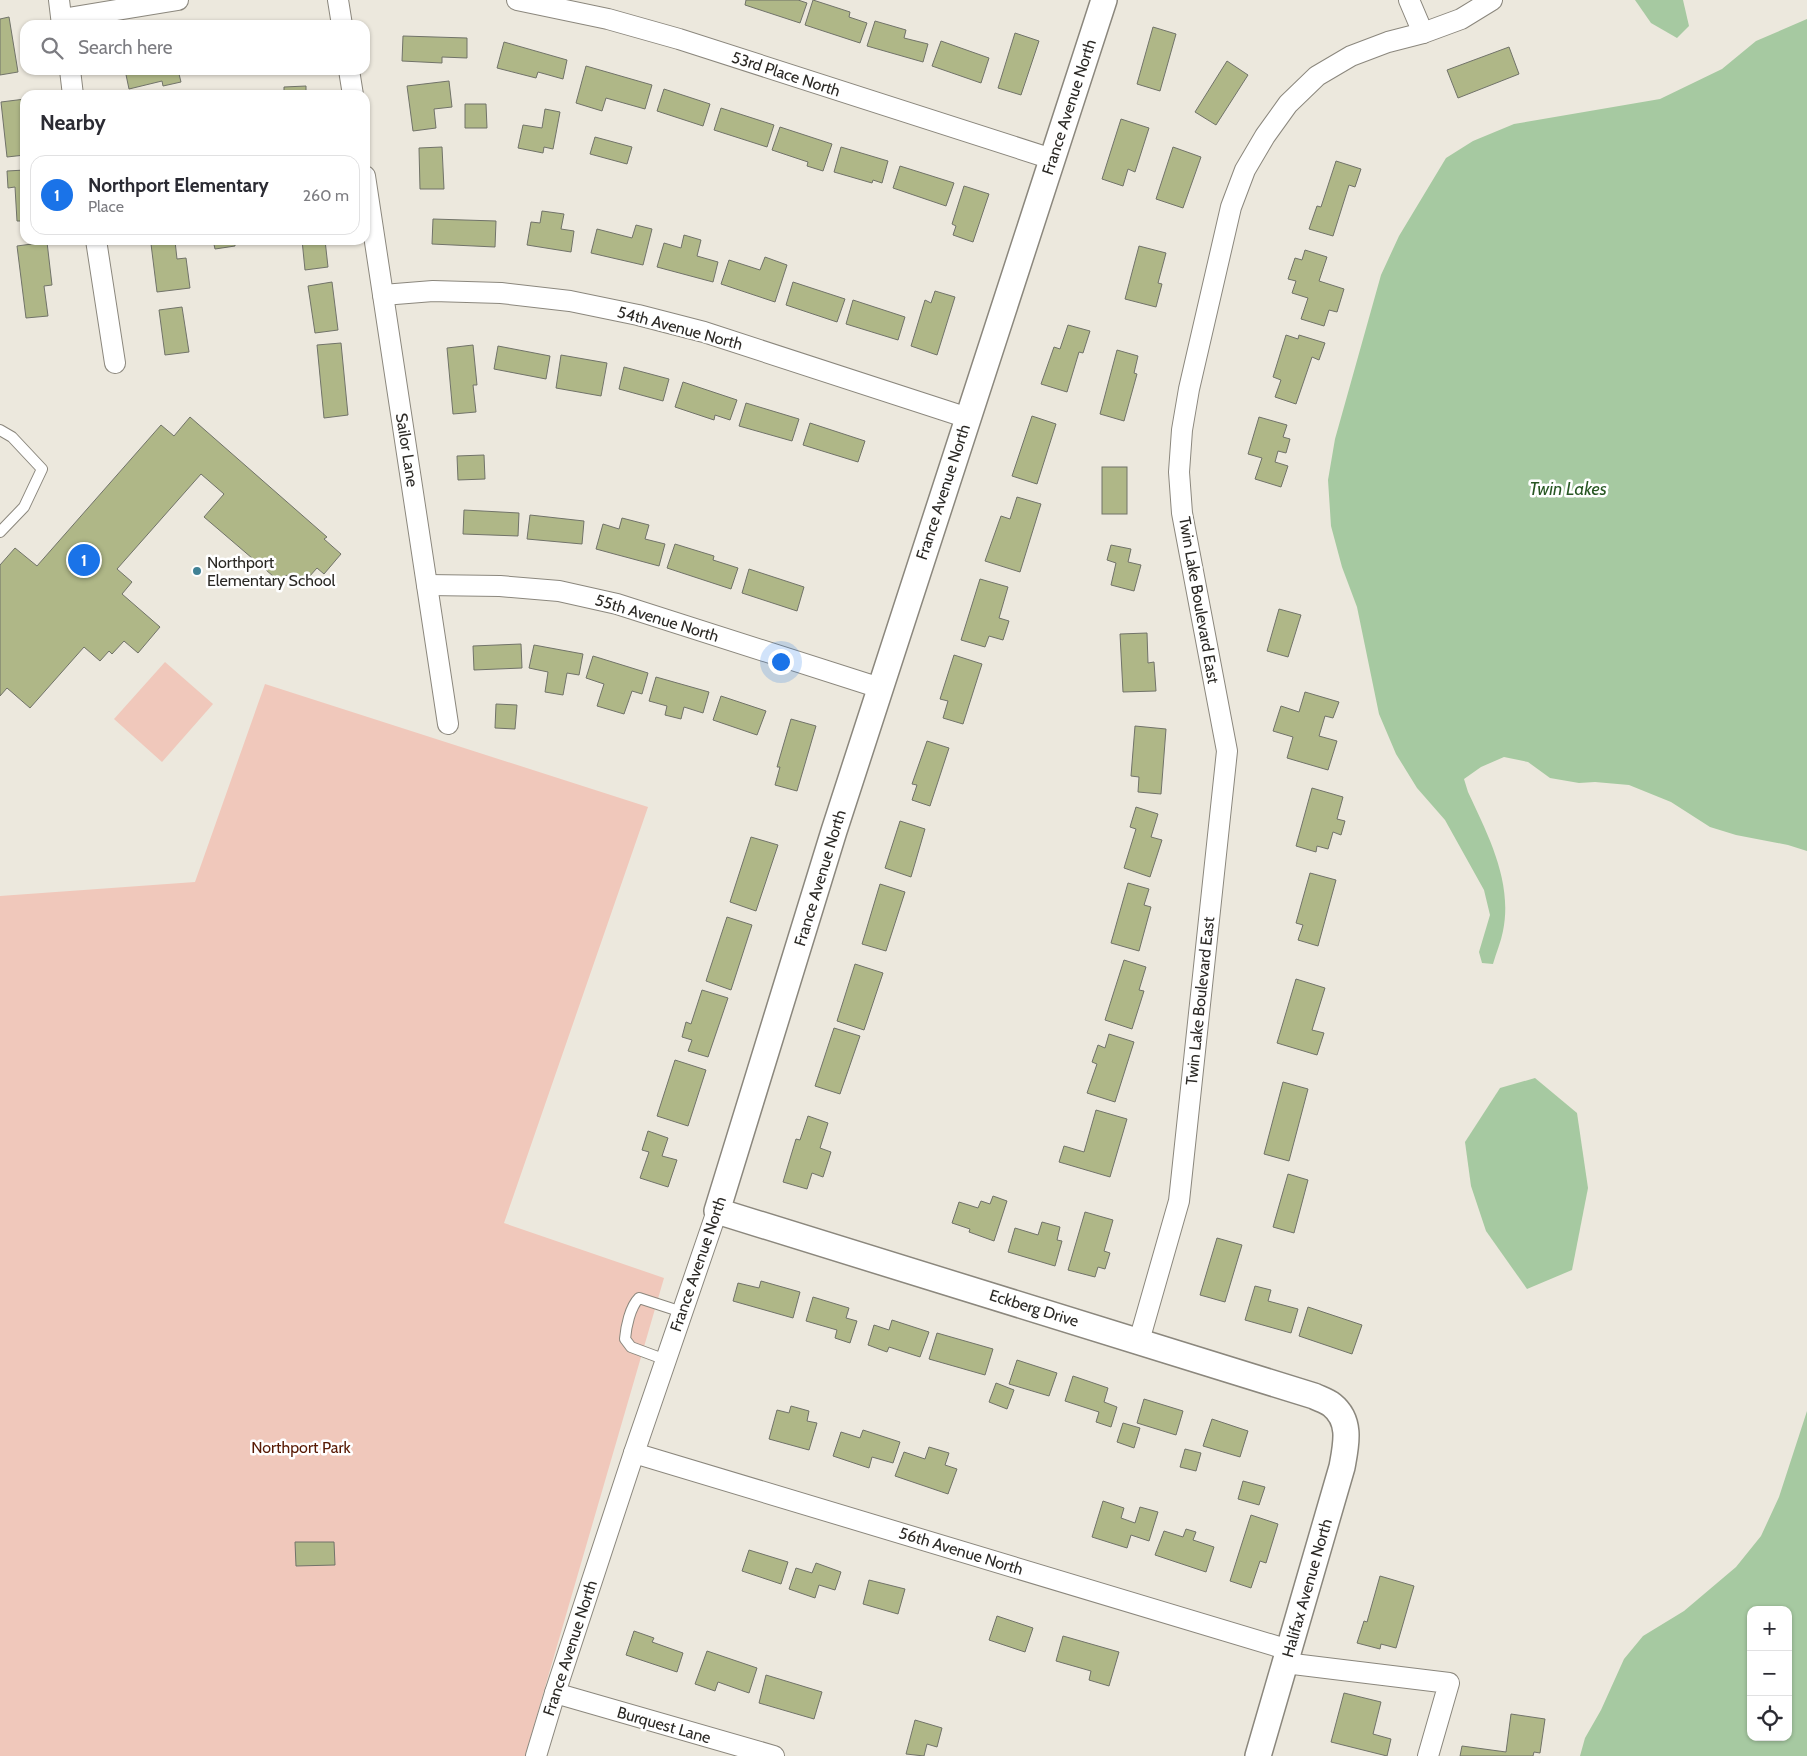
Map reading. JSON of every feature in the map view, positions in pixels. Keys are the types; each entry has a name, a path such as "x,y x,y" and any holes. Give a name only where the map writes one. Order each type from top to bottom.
{"street":[{"path":"61,15 178,0"},
{"path":"338,0 341,20"},
{"name":"53rd Place North","path":"517,0 608,19 679,40 1052,160"},
{"name":"France Avenue North","path":"536,1756 634,1453 717,1211 834,831 1104,0"},
{"path":"1409,0 1424,33"},
{"name":"Twin Lake Boulevard East","path":"1139,1341 1179,1201 1227,751 1182,513 1179,472 1182,430 1189,389 1231,207 1245,170 1264,136 1288,104 1317,76 1351,56 1461,19 1492,0"},
{"path":"71,75 72,90"},
{"path":"350,75 352,90"},
{"name":"Sailor Lane","path":"370,209 448,724"},
{"path":"97,245 115,363"},
{"name":"54th Avenue North","path":"383,295 433,291 501,293 570,301 638,314 704,332 968,418"},
{"name":"55th Avenue North","path":"427,585 500,586 549,590 617,604 880,688"},
{"name":"Eckberg Drive","path":"717,1211 1314,1396 1332,1404 1343,1418"},
{"name":"Halifax Avenue North","path":"1258,1756 1342,1467 1347,1437 1343,1418"},
{"name":"56th Avenue North","path":"634,1453 1287,1656 1449,1683 1428,1756"},
{"name":"Burquest Lane","path":"555,1693 774,1756"}],"lane":[{"path":"0,430 12,437 42,469 24,506 0,532"},
{"path":"666,1360 630,1347 625,1339 626,1329 639,1298 682,1312"}],"green space":[{"path":"165,662 213,704 162,762 114,719"},
{"name":"Northport Park","path":"265,684 648,807 504,1223 664,1278 525,1756 0,1756 0,896 195,882"}],"water":[{"path":"1635,0 1683,0 1689,26 1677,38 1651,23"},
{"name":"Twin Lakes","path":"1807,19 1807,851 1788,845 1736,835 1710,827 1671,802 1629,785 1595,782 1579,783 1550,778 1528,762 1504,757 1481,767 1464,779 1497,859 1505,895 1503,931 1493,964 1482,963 1479,952 1490,915 1484,890 1445,820 1417,788 1396,754 1379,714 1357,607 1342,567 1331,526 1328,480 1335,439 1381,275 1399,236 1446,158 1473,141 1514,124 1660,99 1722,69 1756,41"},
{"path":"1535,1078 1577,1113 1588,1188 1572,1270 1527,1289 1486,1231 1471,1186 1465,1142 1500,1088"},
{"path":"1807,1411 1807,1756 1580,1756 1585,1738 1601,1710 1624,1659 1643,1636 1684,1611 1736,1567 1761,1536 1779,1497"}],"building":[{"path":"746,0 798,0 807,3 800,23 745,5"},
{"path":"813,0 850,12 849,17 867,23 860,43 805,25"},
{"path":"9,17 18,72 0,75 0,19"},
{"path":"875,21 906,30 904,38 928,44 923,62 867,46"},
{"path":"1153,27 1176,34 1160,91 1137,84"},
{"path":"1015,33 1039,41 1021,95 998,88"},
{"path":"403,36 467,38 467,58 442,57 442,63 402,61"},
{"path":"941,41 989,58 981,83 932,66"},
{"path":"504,42 567,60 563,79 538,72 536,78 497,68"},
{"path":"1509,47 1519,74 1458,98 1447,70"},
{"path":"1227,61 1248,75 1216,125 1195,112"},
{"path":"586,66 652,85 645,109 606,98 602,111 576,103"},
{"path":"126,75 179,75 181,82 163,86 162,81 129,89"},
{"path":"449,81 452,107 434,109 436,128 413,131 407,86"},
{"path":"306,86 306,90 284,90 284,87"},
{"path":"664,89 710,104 703,126 657,111"},
{"path":"20,100 20,156 7,157 1,102"},
{"path":"465,104 486,104 487,128 465,128"},
{"path":"721,108 774,125 767,147 714,130"},
{"path":"545,109 560,112 553,149 544,147 543,153 518,148 523,125 542,128"},
{"path":"1121,119 1149,128 1135,172 1128,169 1123,186 1102,179"},
{"path":"780,127 832,144 823,171 807,166 808,162 772,150"},
{"path":"595,137 632,147 627,164 590,154"},
{"path":"442,147 444,189 420,189 419,148"},
{"path":"841,147 888,161 882,183 873,180 872,183 834,172"},
{"path":"1173,147 1201,157 1183,208 1156,199"},
{"path":"1336,161 1361,169 1355,187 1349,185 1333,236 1309,229 1317,206 1321,207"},
{"path":"900,166 954,183 946,206 893,188"},
{"path":"20,170 20,221 17,221 15,187 8,188 7,171"},
{"path":"964,186 989,194 973,242 953,235 956,226 952,224"},
{"path":"542,211 564,214 561,229 574,231 571,252 527,245 531,222 540,223"},
{"path":"433,219 496,221 495,247 432,244"},
{"path":"636,225 652,229 643,265 591,253 597,229 632,238"},
{"path":"684,235 701,240 697,256 718,262 713,282 657,267 664,243 681,248"},
{"path":"47,245 52,285 44,286 48,316 26,318 17,246"},
{"path":"151,245 175,245 177,259 186,258 190,288 157,292"},
{"path":"214,245 235,245 235,246 215,249"},
{"path":"302,245 326,245 328,267 305,270"},
{"path":"1139,246 1166,253 1158,283 1162,284 1156,307 1125,299"},
{"path":"1305,250 1327,257 1319,281 1344,289 1337,312 1329,310 1324,326 1301,319 1308,298 1292,293 1296,281 1288,279 1295,258 1302,260"},
{"path":"765,257 787,265 775,302 721,284 729,260 760,270"},
{"path":"332,282 338,330 315,333 308,286"},
{"path":"793,282 845,299 837,322 786,305"},
{"path":"935,291 955,297 937,355 911,346 925,300 931,303"},
{"path":"853,300 905,317 898,340 846,324"},
{"path":"182,307 189,352 165,355 159,310"},
{"path":"1068,325 1090,331 1083,353 1079,352 1067,392 1041,384 1054,347 1060,349"},
{"path":"1286,335 1298,339 1299,335 1325,343 1319,360 1312,357 1296,404 1275,397 1281,380 1273,377"},
{"path":"341,343 348,415 324,418 317,345"},
{"path":"473,345 477,385 473,385 476,412 453,414 447,348"},
{"path":"498,346 550,356 546,379 494,369"},
{"path":"1117,350 1138,356 1134,373 1137,374 1124,421 1100,414"},
{"path":"561,355 607,363 601,396 556,388"},
{"path":"624,367 669,379 663,401 619,389"},
{"path":"683,382 737,400 730,420 715,415 714,420 675,407"},
{"path":"746,403 799,419 792,441 739,426"},
{"path":"1032,416 1056,424 1037,484 1012,476"},
{"path":"190,417 327,537 324,539 341,554 324,574 317,568 300,587 286,575 280,582 204,517 224,494 201,474 117,569 132,582 122,594 160,627 138,653 124,641 112,654 109,651 100,661 84,647 30,708 7,688 0,696 0,565 15,548 37,566 161,425 174,436"},
{"path":"1259,417 1287,425 1283,437 1290,439 1286,453 1278,451 1275,462 1288,466 1281,487 1255,479 1262,458 1248,454"},
{"path":"810,423 865,441 858,462 803,445"},
{"path":"484,455 485,479 458,480 457,456"},
{"path":"1102,467 1127,467 1127,514 1102,514"},
{"path":"1017,497 1041,504 1020,572 985,561 1001,516 1010,519"},
{"path":"464,510 519,513 518,536 463,534"},
{"path":"530,515 584,521 582,544 527,539"},
{"path":"622,518 649,525 645,539 665,544 659,566 596,549 603,524 619,529"},
{"path":"675,544 714,556 713,560 738,568 731,589 667,568"},
{"path":"1111,545 1131,549 1128,562 1141,565 1134,591 1111,585 1116,563 1107,560"},
{"path":"749,569 804,587 797,611 742,593"},
{"path":"980,579 1008,587 999,618 1009,621 1003,640 989,636 985,647 961,640"},
{"path":"1279,609 1301,615 1288,657 1267,651"},
{"path":"1147,633 1148,663 1154,662 1156,691 1123,692 1120,634"},
{"path":"521,644 522,668 474,670 473,646"},
{"path":"534,645 583,654 579,675 567,673 563,695 545,692 548,672 529,668"},
{"path":"954,655 982,664 963,724 943,718 948,701 940,699"},
{"path":"593,656 648,673 642,694 632,691 624,714 597,706 604,684 586,678"},
{"path":"656,677 709,692 703,713 684,707 681,719 665,715 667,706 649,701"},
{"path":"1305,692 1339,702 1333,718 1325,716 1319,736 1337,741 1328,770 1287,758 1293,737 1273,731 1281,706 1299,712"},
{"path":"721,696 766,711 757,735 713,720"},
{"path":"496,704 517,705 515,729 495,728"},
{"path":"791,719 816,726 797,791 775,785 780,767 777,767"},
{"path":"1135,726 1166,729 1161,794 1138,792 1139,777 1131,776"},
{"path":"927,741 949,748 930,806 912,800 917,785 912,784"},
{"path":"1312,788 1343,797 1337,819 1345,821 1341,835 1333,832 1328,849 1317,846 1316,852 1296,846"},
{"path":"1136,807 1158,814 1151,837 1162,840 1150,877 1124,868 1136,829 1130,827"},
{"path":"900,821 925,829 911,877 885,868"},
{"path":"751,837 778,845 756,911 730,902"},
{"path":"1310,873 1336,880 1318,946 1298,940 1303,925 1296,923"},
{"path":"1128,883 1149,889 1144,905 1151,907 1139,951 1111,943"},
{"path":"880,884 905,892 886,951 862,944"},
{"path":"727,917 752,925 731,990 706,981"},
{"path":"1124,960 1146,967 1139,990 1144,991 1132,1029 1105,1020"},
{"path":"855,964 883,973 864,1030 837,1021"},
{"path":"1296,979 1325,988 1312,1030 1324,1033 1317,1055 1277,1043"},
{"path":"702,990 728,998 708,1057 688,1051 692,1040 682,1037 686,1022 691,1024"},
{"path":"834,1028 860,1036 840,1094 815,1086"},
{"path":"1109,1034 1134,1042 1115,1102 1087,1093 1097,1064 1092,1062 1098,1045 1105,1048"},
{"path":"675,1060 706,1070 688,1126 657,1116"},
{"path":"1283,1082 1308,1089 1289,1161 1264,1154"},
{"path":"1096,1110 1127,1119 1110,1177 1059,1162 1064,1146 1084,1152"},
{"path":"808,1116 828,1123 820,1148 831,1152 823,1177 812,1173 807,1189 783,1182 796,1139 800,1140"},
{"path":"648,1131 668,1138 662,1156 677,1160 668,1187 640,1178 649,1152 642,1150"},
{"path":"1288,1174 1308,1180 1294,1233 1273,1227"},
{"path":"993,1196 1007,1201 994,1241 969,1232 970,1229 952,1223 959,1202 978,1208 981,1201 990,1204"},
{"path":"1085,1212 1113,1220 1104,1251 1110,1253 1105,1269 1098,1267 1095,1277 1068,1270"},
{"path":"1042,1222 1060,1227 1057,1240 1062,1241 1055,1266 1008,1252 1015,1228 1038,1235"},
{"path":"1217,1238 1242,1245 1225,1302 1200,1295"},
{"path":"761,1281 800,1292 793,1318 733,1301 738,1283 759,1288"},
{"path":"1255,1286 1271,1290 1268,1301 1298,1309 1291,1333 1245,1320"},
{"path":"813,1297 849,1308 846,1318 857,1321 850,1343 835,1338 837,1330 806,1321"},
{"path":"1308,1307 1362,1325 1352,1354 1299,1336"},
{"path":"892,1320 929,1332 920,1357 889,1347 887,1352 868,1345 874,1325 889,1330"},
{"path":"937,1333 993,1349 985,1375 929,1359"},
{"path":"1017,1360 1057,1373 1049,1396 1009,1384"},
{"path":"1073,1376 1108,1388 1104,1402 1117,1407 1111,1427 1096,1422 1099,1412 1065,1401"},
{"path":"996,1383 1014,1390 1007,1409 989,1402"},
{"path":"1144,1399 1183,1411 1176,1435 1137,1423"},
{"path":"791,1406 809,1411 807,1421 817,1423 809,1450 769,1439 777,1410 789,1413"},
{"path":"1212,1419 1248,1431 1240,1457 1203,1446"},
{"path":"1123,1423 1140,1428 1134,1448 1117,1442"},
{"path":"863,1430 900,1442 893,1463 872,1457 869,1468 833,1456 841,1432 860,1438"},
{"path":"929,1447 949,1453 945,1465 957,1469 948,1494 895,1476 904,1452 925,1459"},
{"path":"1185,1449 1201,1453 1196,1471 1180,1467"},
{"path":"1243,1481 1265,1487 1259,1505 1238,1499"},
{"path":"1103,1501 1124,1508 1121,1518 1135,1523 1140,1507 1158,1512 1149,1541 1131,1535 1127,1548 1092,1537"},
{"path":"1251,1515 1278,1524 1266,1563 1260,1561 1251,1588 1230,1581"},
{"path":"1186,1529 1196,1532 1193,1540 1214,1547 1206,1572 1155,1555 1164,1531 1183,1537"},
{"path":"295,1542 334,1542 335,1565 296,1566"},
{"path":"749,1550 788,1562 781,1584 742,1571"},
{"path":"816,1563 841,1572 835,1590 819,1585 815,1598 789,1589 796,1568 812,1573"},
{"path":"1380,1576 1414,1586 1396,1648 1381,1644 1380,1649 1357,1643 1364,1621 1367,1622"},
{"path":"869,1580 905,1589 898,1614 863,1604"},
{"path":"997,1616 1033,1628 1025,1652 989,1640"},
{"path":"634,1631 654,1638 652,1642 683,1653 677,1672 626,1655"},
{"path":"1063,1636 1119,1652 1109,1686 1089,1680 1091,1671 1056,1661"},
{"path":"707,1651 757,1668 749,1693 718,1682 715,1691 695,1684"},
{"path":"766,1675 822,1692 814,1719 759,1703"},
{"path":"1344,1693 1381,1702 1373,1734 1391,1739 1387,1756 1331,1742"},
{"path":"1511,1714 1545,1719 1540,1753 1534,1752 1533,1756 1460,1756 1462,1746 1506,1752"},
{"path":"915,1720 942,1728 937,1747 927,1744 924,1756 906,1754"}],"place":[{"name":"Northport Elementary","path":"84,560"},
{"name":"Northport Elementary School","path":"197,571"}]}
